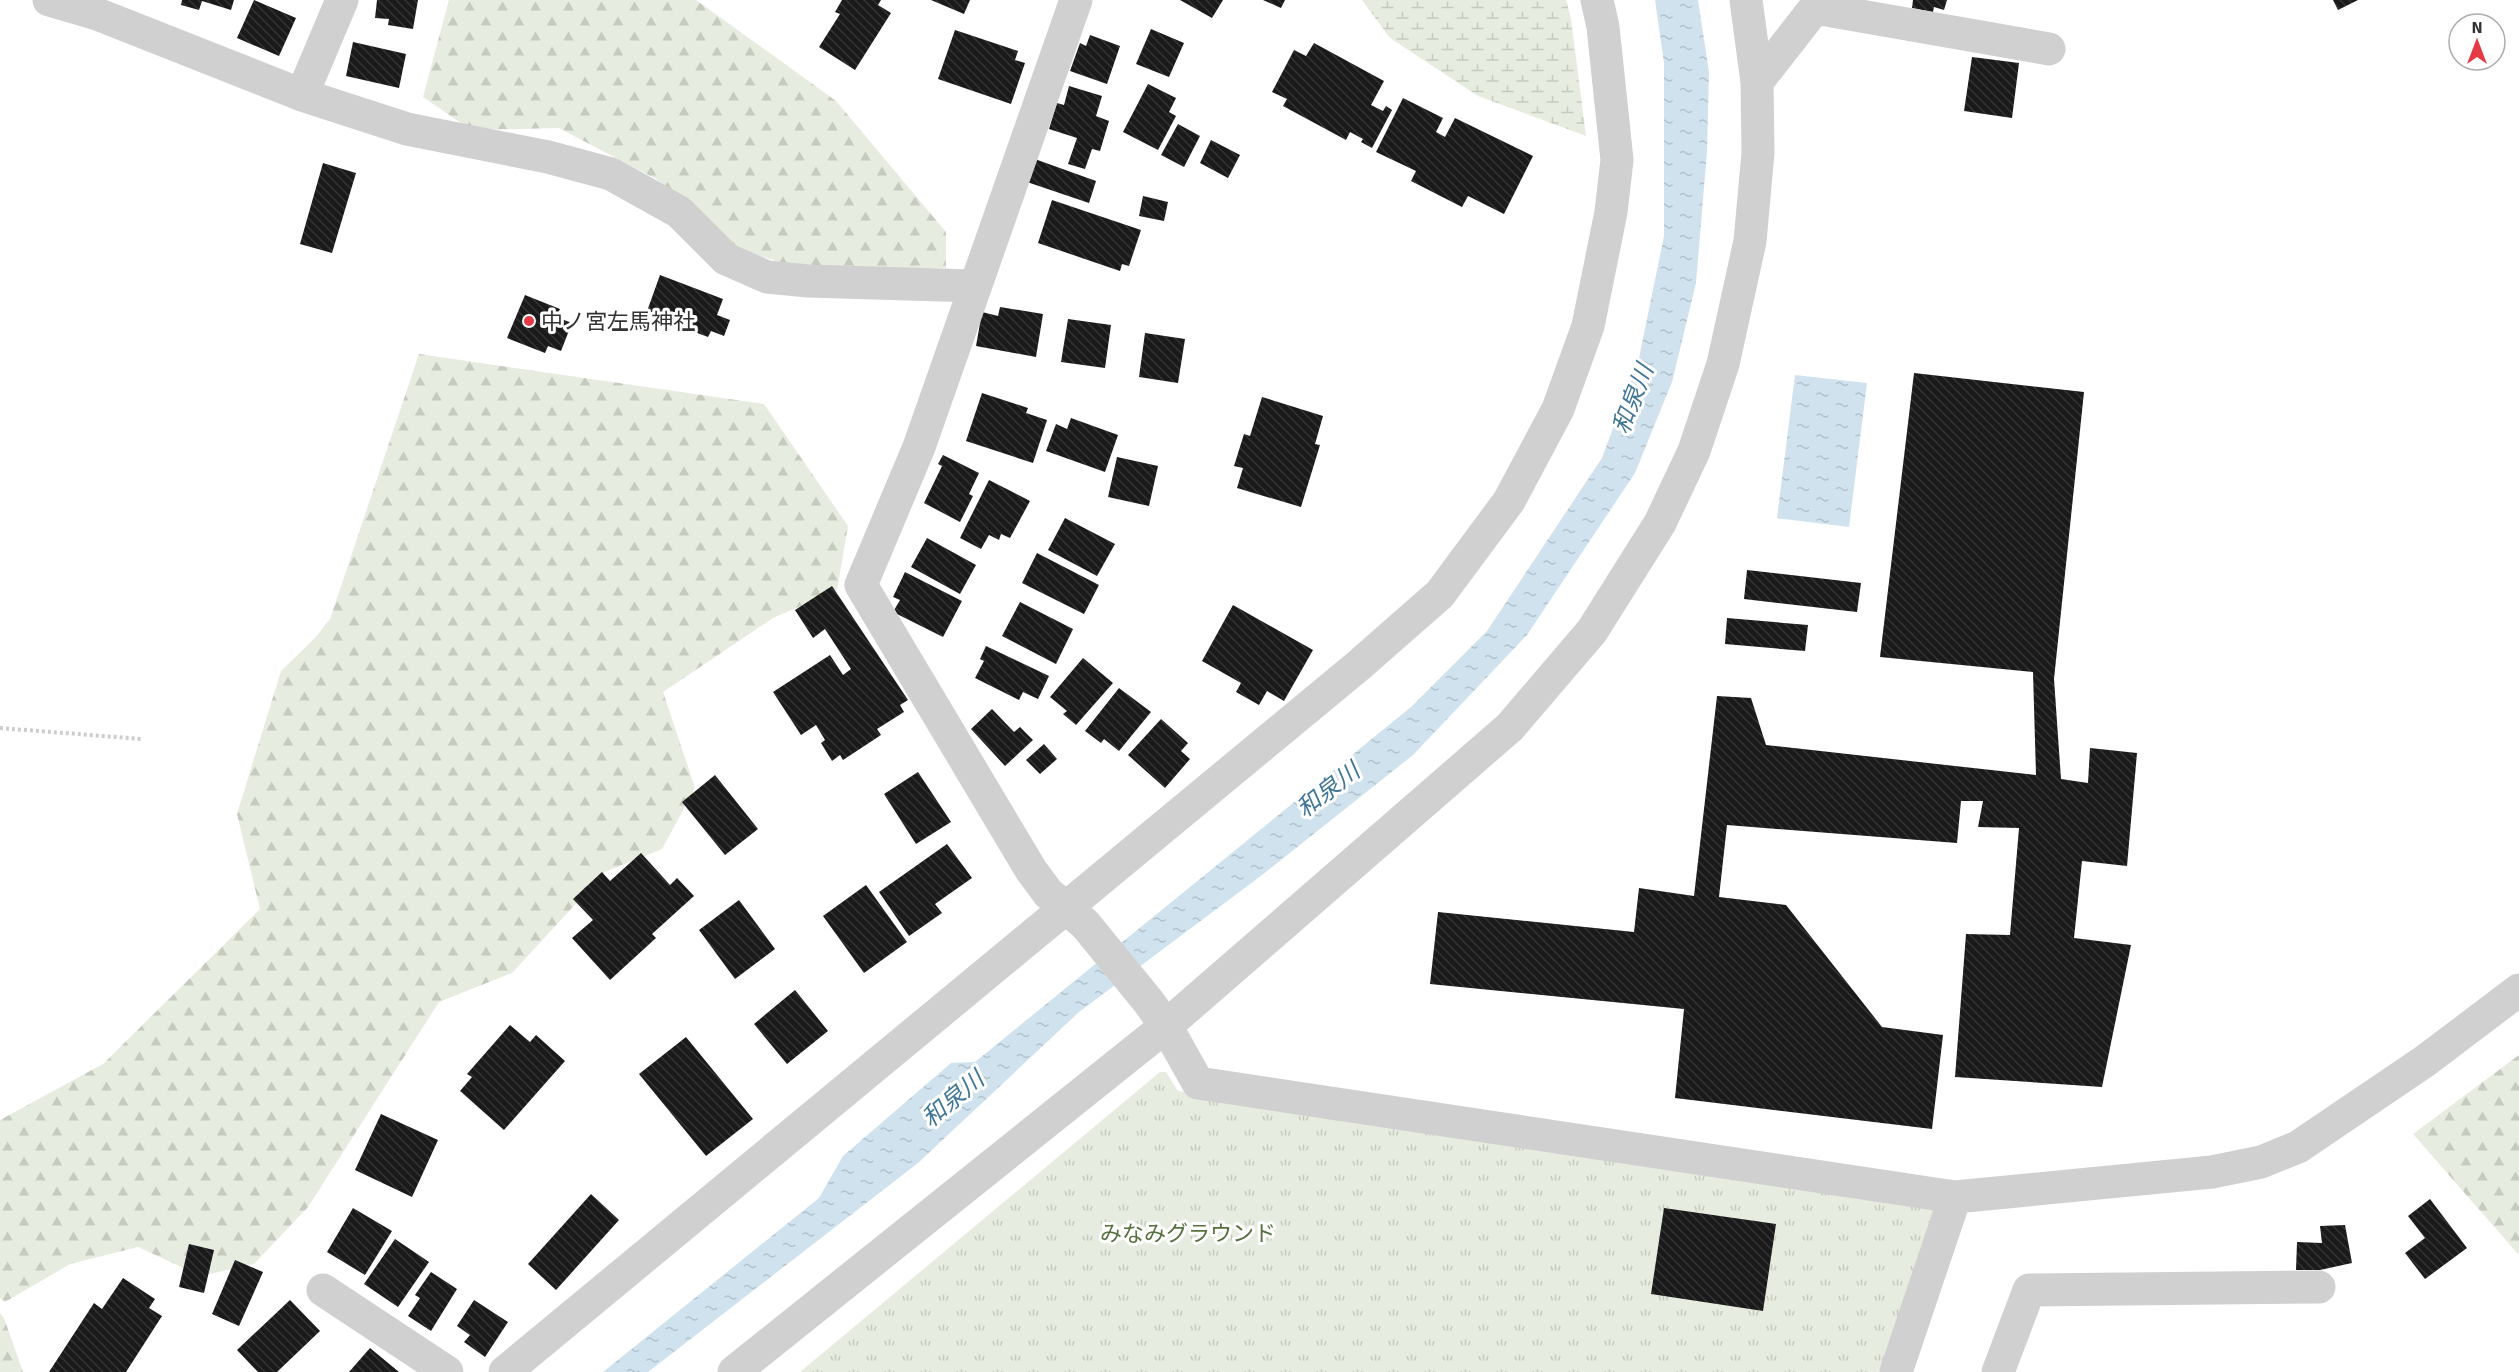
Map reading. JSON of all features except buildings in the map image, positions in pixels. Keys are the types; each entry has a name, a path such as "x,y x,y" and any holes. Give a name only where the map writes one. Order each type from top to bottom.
{"street":[{"path":"49,0 82,4 302,95 407,129 548,157 611,174 679,212 726,259 767,277 808,281 974,286"},
{"path":"302,95 342,0"},
{"path":"1076,0 919,447 861,585 1031,870 1048,893 1076,917 1157,1013 1198,1083 1955,1197 2212,1172 2260,1162 2298,1147 2425,1061 2519,990"},
{"path":"505,1372 547,1335 1076,917 1440,594 1509,501 1558,408 1588,326 1611,212 1617,160 1603,27 1597,0"},
{"path":"734,1372 1157,1013 1510,727 1592,631 1660,523 1694,451 1724,364 1750,241 1758,153 1758,82 1746,0"},
{"path":"1758,82 1818,4 2049,49"},
{"path":"1896,1372 1955,1197"},
{"path":"1998,1372 2029,1290 2319,1287"},
{"path":"323,1290 447,1372"}],"path":[{"path":"0,728 141,739"}],"green space":[{"path":"449,0 696,0 836,101 946,232 946,268 804,270 729,246 656,179 559,128 471,130 423,97"},
{"path":"1362,0 1566,0 1571,19 1586,136 1478,96 1390,38"},
{"path":"419,354 764,404 848,526 837,590 773,618 663,692 695,788 662,849 605,872 512,973 439,1002 308,1207 254,1264 201,1276 138,1247 70,1264 5,1302 0,1298 0,1120 103,1064 260,909 237,814 281,671 315,638 330,619"},
{"path":"2519,1055 2519,1253 2518,1254 2413,1134"},
{"name":"みなみグラウンド","path":"1160,1072 1166,1072 1178,1091 1924,1199 1936,1213 1887,1372 800,1372"},
{"path":"0,1313 4,1318 23,1372 0,1372"}],"water":[{"name":"和泉川","path":"1655,0 1698,0 1709,72 1707,151 1696,283 1672,382 1635,473 1527,635 1413,755 1262,875 1079,1012 918,1163 648,1372 603,1372 819,1198 843,1156 951,1063 975,1062 1411,707 1487,631 1602,458 1639,358 1664,236 1664,63"},
{"path":"1795,375 1867,383 1849,527 1777,518"}],"place":[{"name":"中ノ宮左馬神社","path":"529,321"}]}
